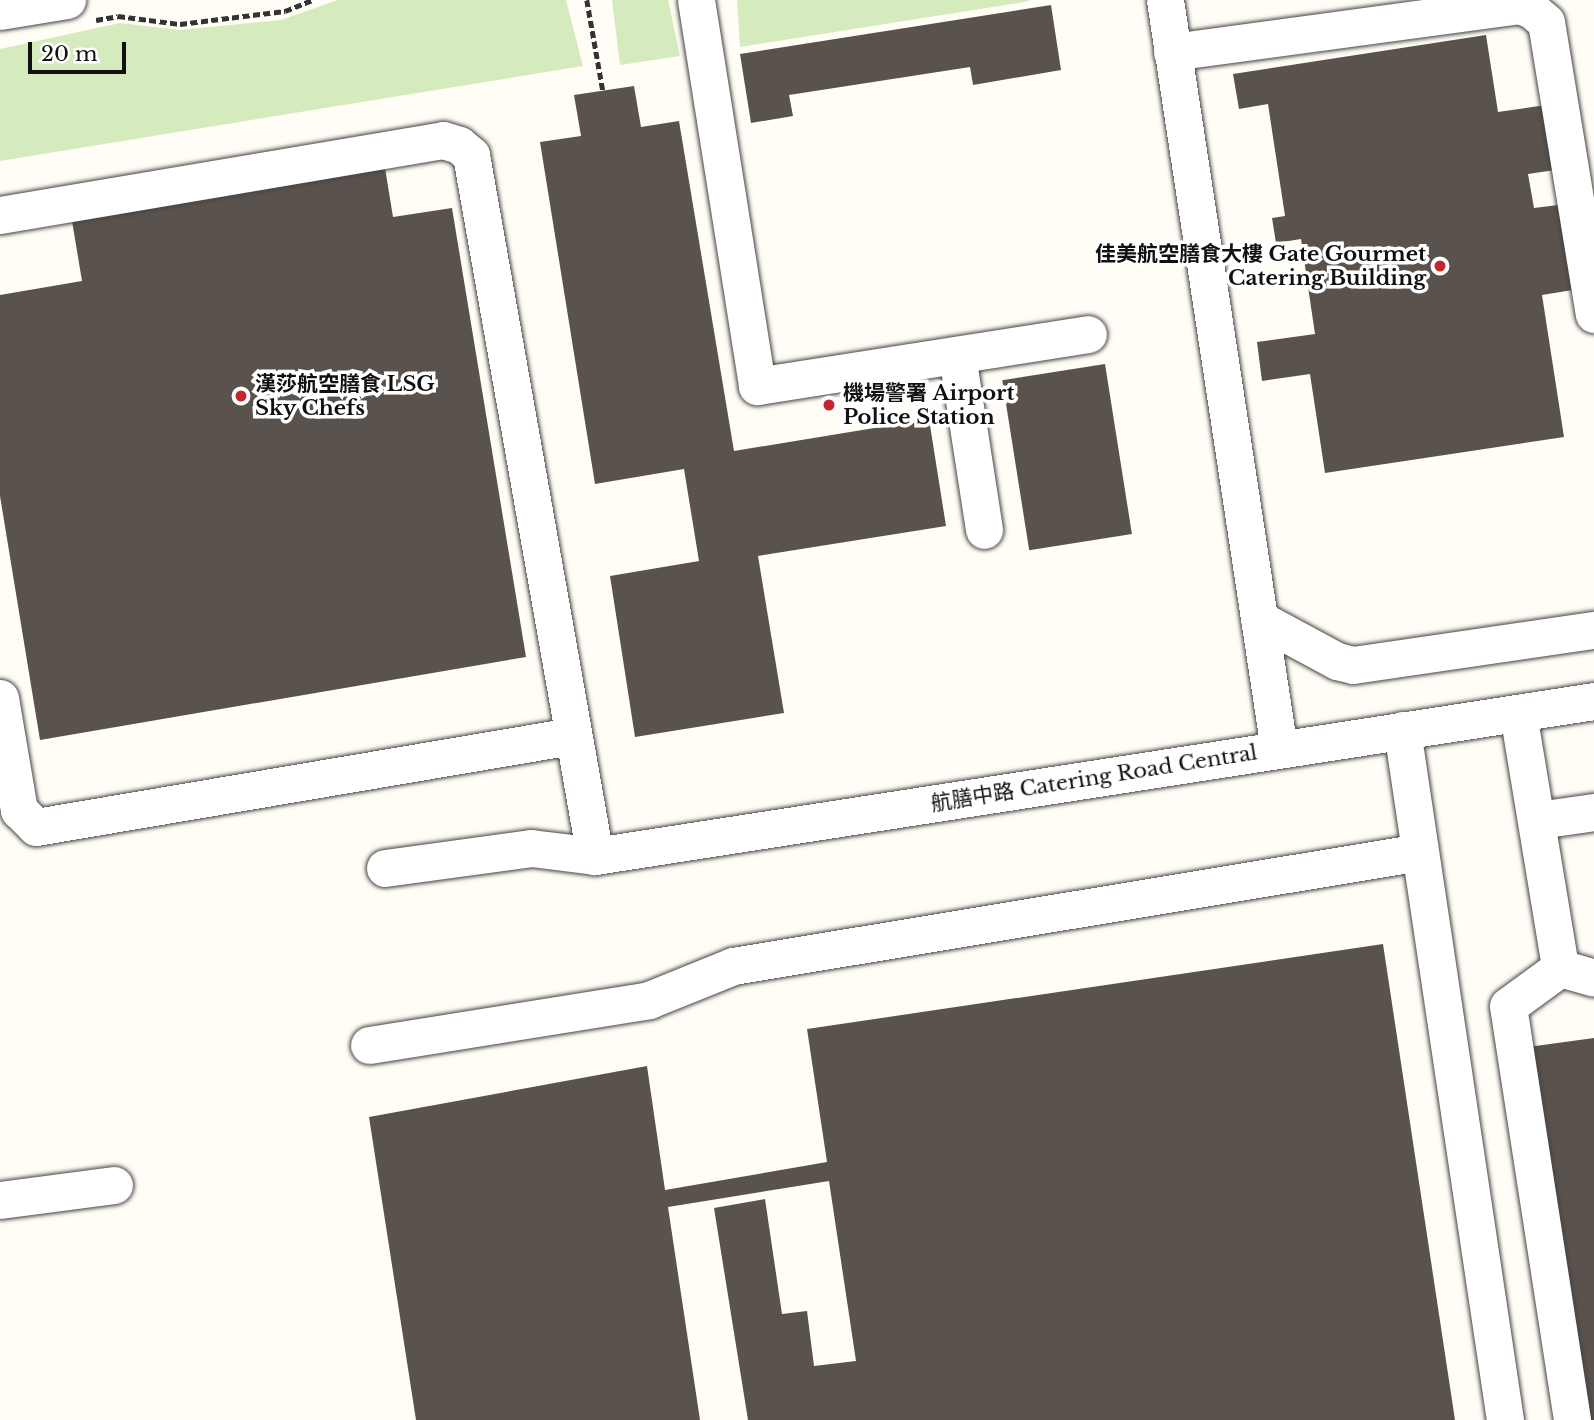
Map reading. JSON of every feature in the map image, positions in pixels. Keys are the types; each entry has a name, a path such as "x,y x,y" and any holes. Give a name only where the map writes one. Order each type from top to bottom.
{"street":[{"path":"696,0 757,386 1088,334"},
{"path":"1165,0 1279,749"},
{"path":"1172,52 1519,5 1532,10 1546,22 1594,314"},
{"path":"0,11 79,10"},
{"path":"0,215 443,140 459,145 471,155 595,856"},
{"path":"957,355 984,530"},
{"path":"1259,619 1353,665 1594,630"},
{"path":"0,698 19,810 36,827 572,736"},
{"name":"航膳中路 Catering Road Central","path":"384,868 531,848 595,856 1594,701"},
{"path":"1518,713 1538,821 1560,968"},
{"path":"1402,730 1505,1420"},
{"path":"1538,821 1594,812"},
{"path":"369,1045 649,1000 733,966 1420,852"},
{"path":"1560,968 1594,978"},
{"path":"1560,968 1508,1006 1572,1420"},
{"path":"0,1200 114,1185"}],"path":[{"path":"79,10 180,24 285,11 312,0"},
{"path":"587,0 603,91"}],"green space":[{"path":"338,0 566,0 583,66 0,161 0,49 120,23 179,30 281,20"},
{"path":"612,0 668,0 680,56 620,65"},
{"path":"737,0 1029,0 1030,1 740,47"}],"building":[{"path":"1051,5 1061,70 973,85 970,67 789,95 793,116 751,123 740,54"},
{"name":"佳美航空膳食大樓 Gate Gourmet Catering Building","path":"1486,35 1498,112 1546,105 1555,170 1528,174 1534,208 1566,204 1579,289 1542,295 1564,437 1325,473 1310,374 1262,381 1257,342 1315,334 1301,239 1276,243 1272,218 1285,216 1268,104 1239,109 1233,74"},
{"path":"634,86 641,127 679,121 734,451 929,419 946,526 758,556 784,713 635,737 610,576 699,561 684,469 595,484 540,142 581,136 574,95"},
{"name":"漢莎航空膳食 LSG Sky Chefs","path":"385,168 393,217 452,208 526,657 40,740 0,496 0,295 82,281 72,221"},
{"path":"1105,364 1132,534 1029,550 1002,380"},
{"path":"1383,944 1455,1420 748,1420 714,1208 765,1199 782,1314 807,1311 814,1366 856,1361 829,1181 668,1207 700,1420 416,1420 369,1117 647,1066 665,1190 827,1162 807,1029"},
{"path":"1594,1038 1594,1420 1585,1420 1528,1047"}],"place":[{"name":"佳美航空膳食大樓 Gate Gourmet Catering Building","path":"1440,266"},
{"name":"漢莎航空膳食 LSG Sky Chefs","path":"241,396"},
{"name":"機場警署 Airport Police Station","path":"829,405"}]}
